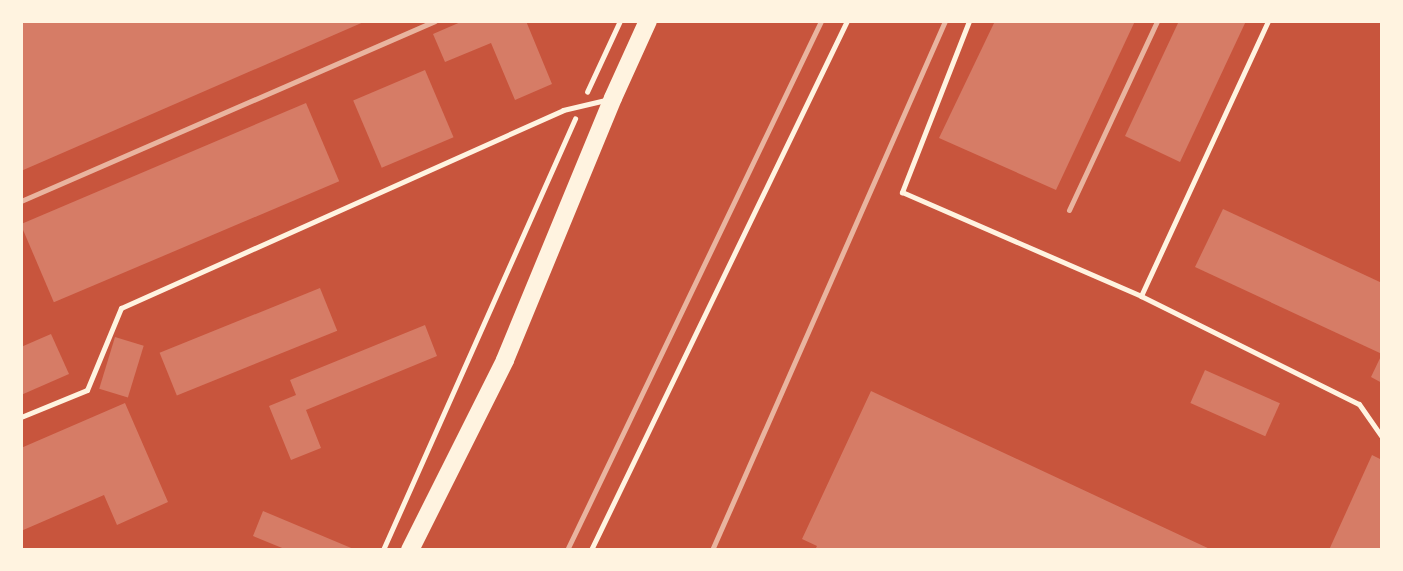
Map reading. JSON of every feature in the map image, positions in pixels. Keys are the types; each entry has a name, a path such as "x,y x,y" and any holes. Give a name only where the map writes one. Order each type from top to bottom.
{"main road":[{"path":"410,550 505,360 613,98 648,21"}],"lane":[{"path":"968,21 902,192 1141,296 1359,404 1382,437"},
{"path":"1141,296 1268,21"},
{"path":"21,417 87,390 121,308 563,110 613,98"}],"path":[{"path":"383,550 620,21"},
{"path":"591,550 847,21"}],"building":[{"path":"21,21 366,21 21,171"},
{"path":"463,21 526,21 552,84 515,100 491,43 445,62 433,34"},
{"path":"995,21 1135,21 1056,190 939,138"},
{"path":"1179,21 1246,21 1180,162 1125,136"},
{"path":"425,70 454,137 382,168 353,100"},
{"path":"306,103 339,181 54,302 21,224"},
{"path":"1223,209 1382,283 1382,354 1195,267"},
{"path":"320,288 337,331 177,395 160,353"},
{"path":"425,325 437,356 306,410 321,448 291,460 269,406 296,395 290,380"},
{"path":"51,334 69,374 21,395 21,347"},
{"path":"115,337 144,346 128,397 99,389"},
{"path":"1382,354 1382,383 1371,377"},
{"path":"1205,370 1280,403 1265,436 1190,403"},
{"path":"871,391 1212,550 815,550 817,546 802,539"},
{"path":"125,403 168,502 117,525 104,495 21,531 21,448"},
{"path":"1372,455 1382,460 1382,550 1329,550"},
{"path":"263,511 356,550 287,550 253,536"}],"railway":[{"path":"21,201 435,21"},
{"path":"567,550 821,21"},
{"path":"712,550 945,21"},
{"path":"1069,210 1157,21"}]}
